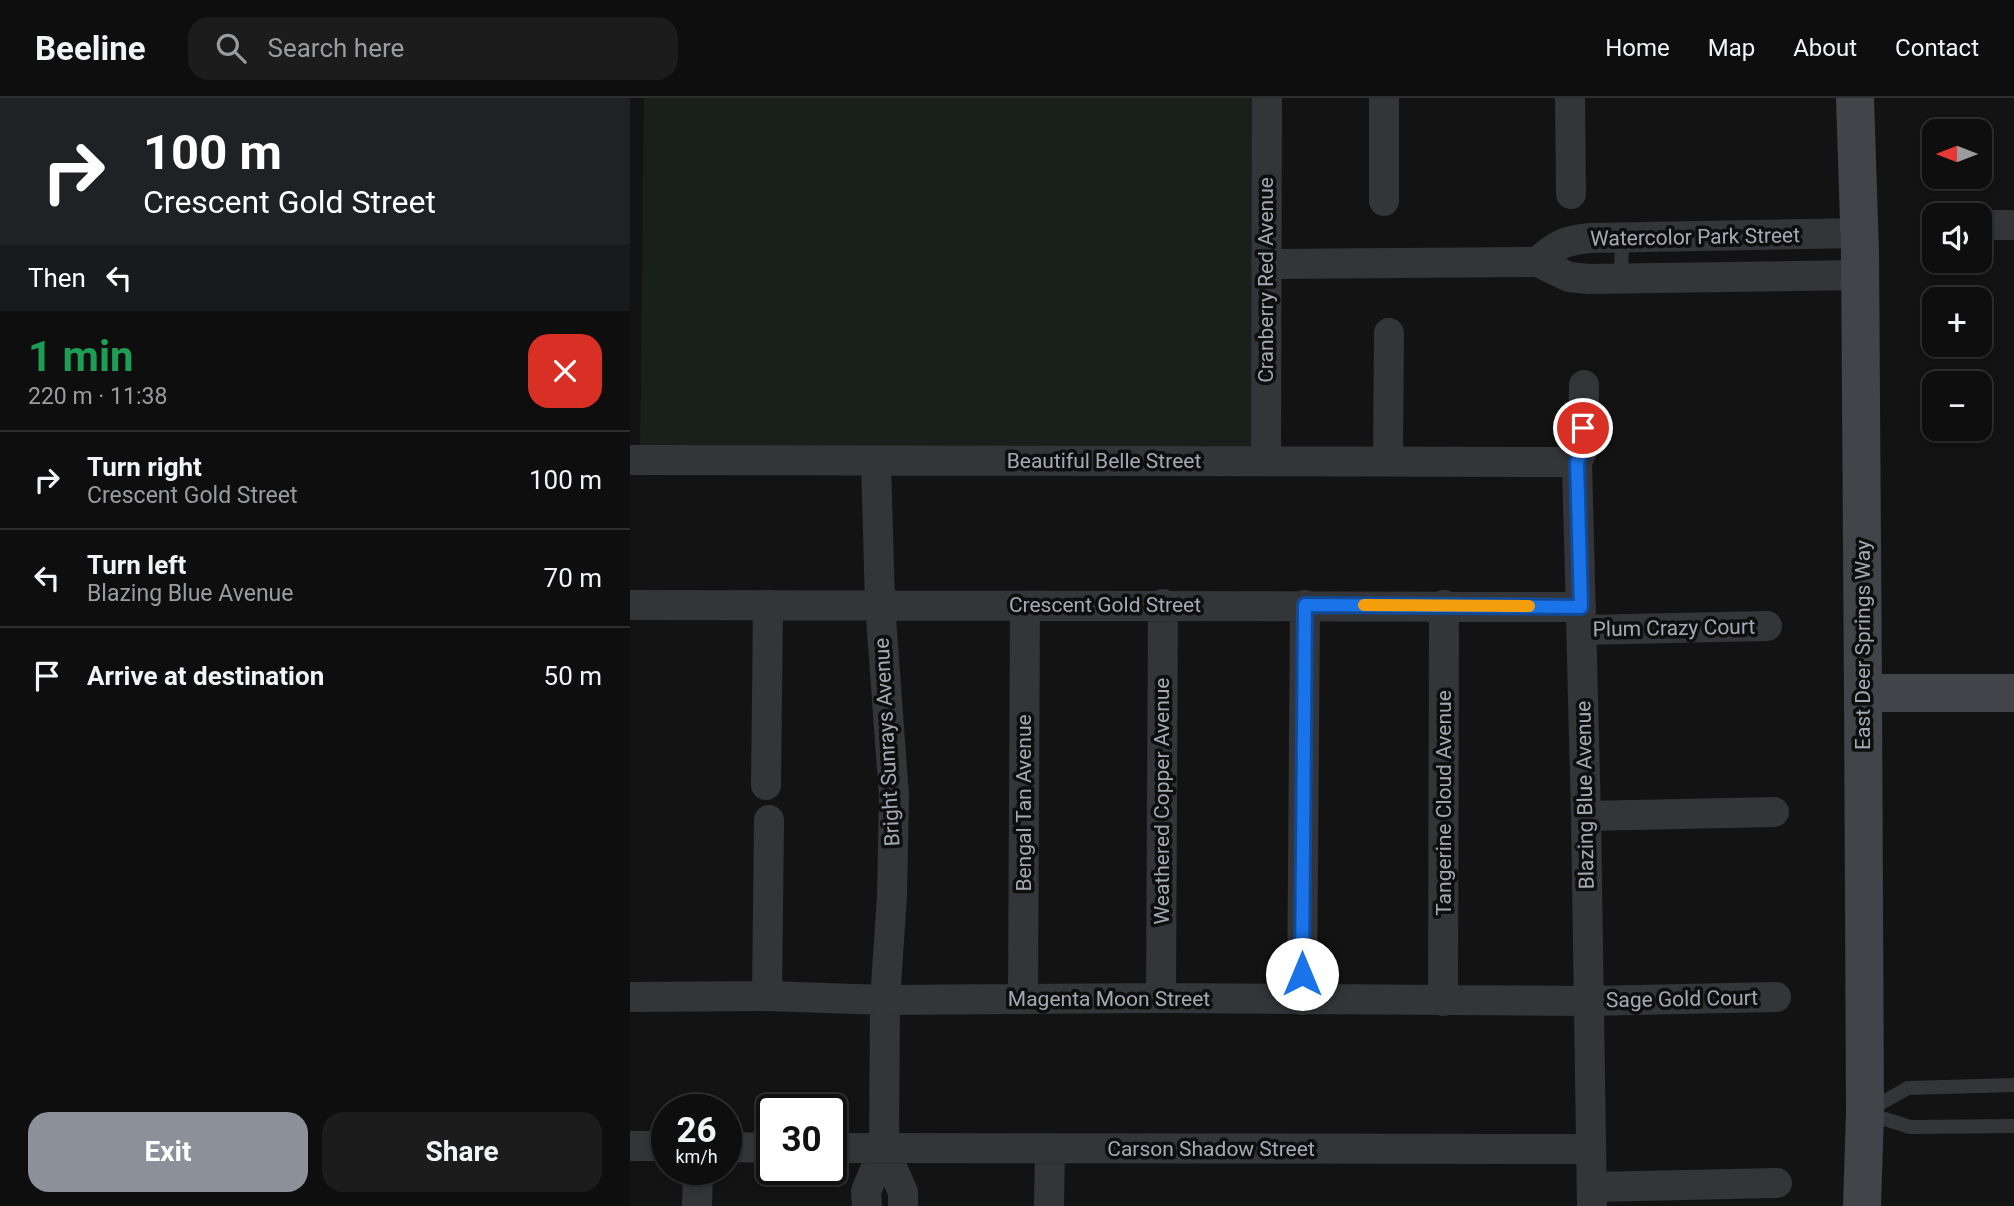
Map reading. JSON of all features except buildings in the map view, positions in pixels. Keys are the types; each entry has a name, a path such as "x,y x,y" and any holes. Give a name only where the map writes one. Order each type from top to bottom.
{"street":[{"name":"Cranberry Red Avenue","path":"1266,98 1266,461"},
{"path":"1384,98 1384,201"},
{"path":"1570,98 1571,194"},
{"name":"East Deer Springs Way","path":"1854,98 1860,275 1863,1201"},
{"path":"1992,225 2014,225"},
{"name":"Watercolor Park Street","path":"1538,262 1549,250 1572,240 1859,233"},
{"name":"Watercolor Park Street","path":"1266,264 1538,262 1569,277 1621,279 1860,275"},
{"path":"1388,460 1389,333"},
{"name":"Blazing Blue Avenue","path":"1584,385 1583,449 1577,462 1592,1197"},
{"name":"Beautiful Belle Street","path":"630,460 1577,462"},
{"name":"Bright Sunrays Avenue","path":"876,461 880,604 894,796 892,896 885,1000 884,1149"},
{"name":"Weathered Copper Avenue","path":"1161,998 1163,604"},
{"name":"Crescent Gold Street","path":"630,605 1444,605 1581,619"},
{"path":"766,785 768,605"},
{"path":"1302,1000 1305,605"},
{"name":"Tangerine Cloud Avenue","path":"1443,1000 1444,605"},
{"name":"Bengal Tan Avenue","path":"1023,999 1025,606"},
{"name":"Plum Crazy Court","path":"1581,619 1767,626"},
{"path":"1863,693 2014,693"},
{"path":"1586,816 1774,812"},
{"path":"767,996 769,820"},
{"name":"Magenta Moon Street","path":"630,997 767,996 885,1000 1588,1000"},
{"name":"Sage Gold Court","path":"1588,1000 1776,997"},
{"path":"630,1146 651,1146"},
{"name":"Carson Shadow Street","path":"847,1149 1590,1149"},
{"path":"867,1206 866,1191 884,1149"},
{"path":"884,1149 903,1192 903,1206"},
{"path":"1049,1206 1050,1150"},
{"path":"1592,1197 1777,1184"},
{"path":"697,1206 698,1185"}],"lane":[{"path":"1621,279 1622,237"},
{"path":"1864,1112 1908,1088 2014,1085"},
{"path":"1864,1112 1910,1127 2014,1126"}],"shaded area":[{"path":"644,98 1256,98 1256,453 640,450"}],"slow traffic":[{"path":"1364,605 1529,606"}],"route":[{"path":"1302,974 1305,605 1581,607 1577,462 1583,449 1583,428"}]}
